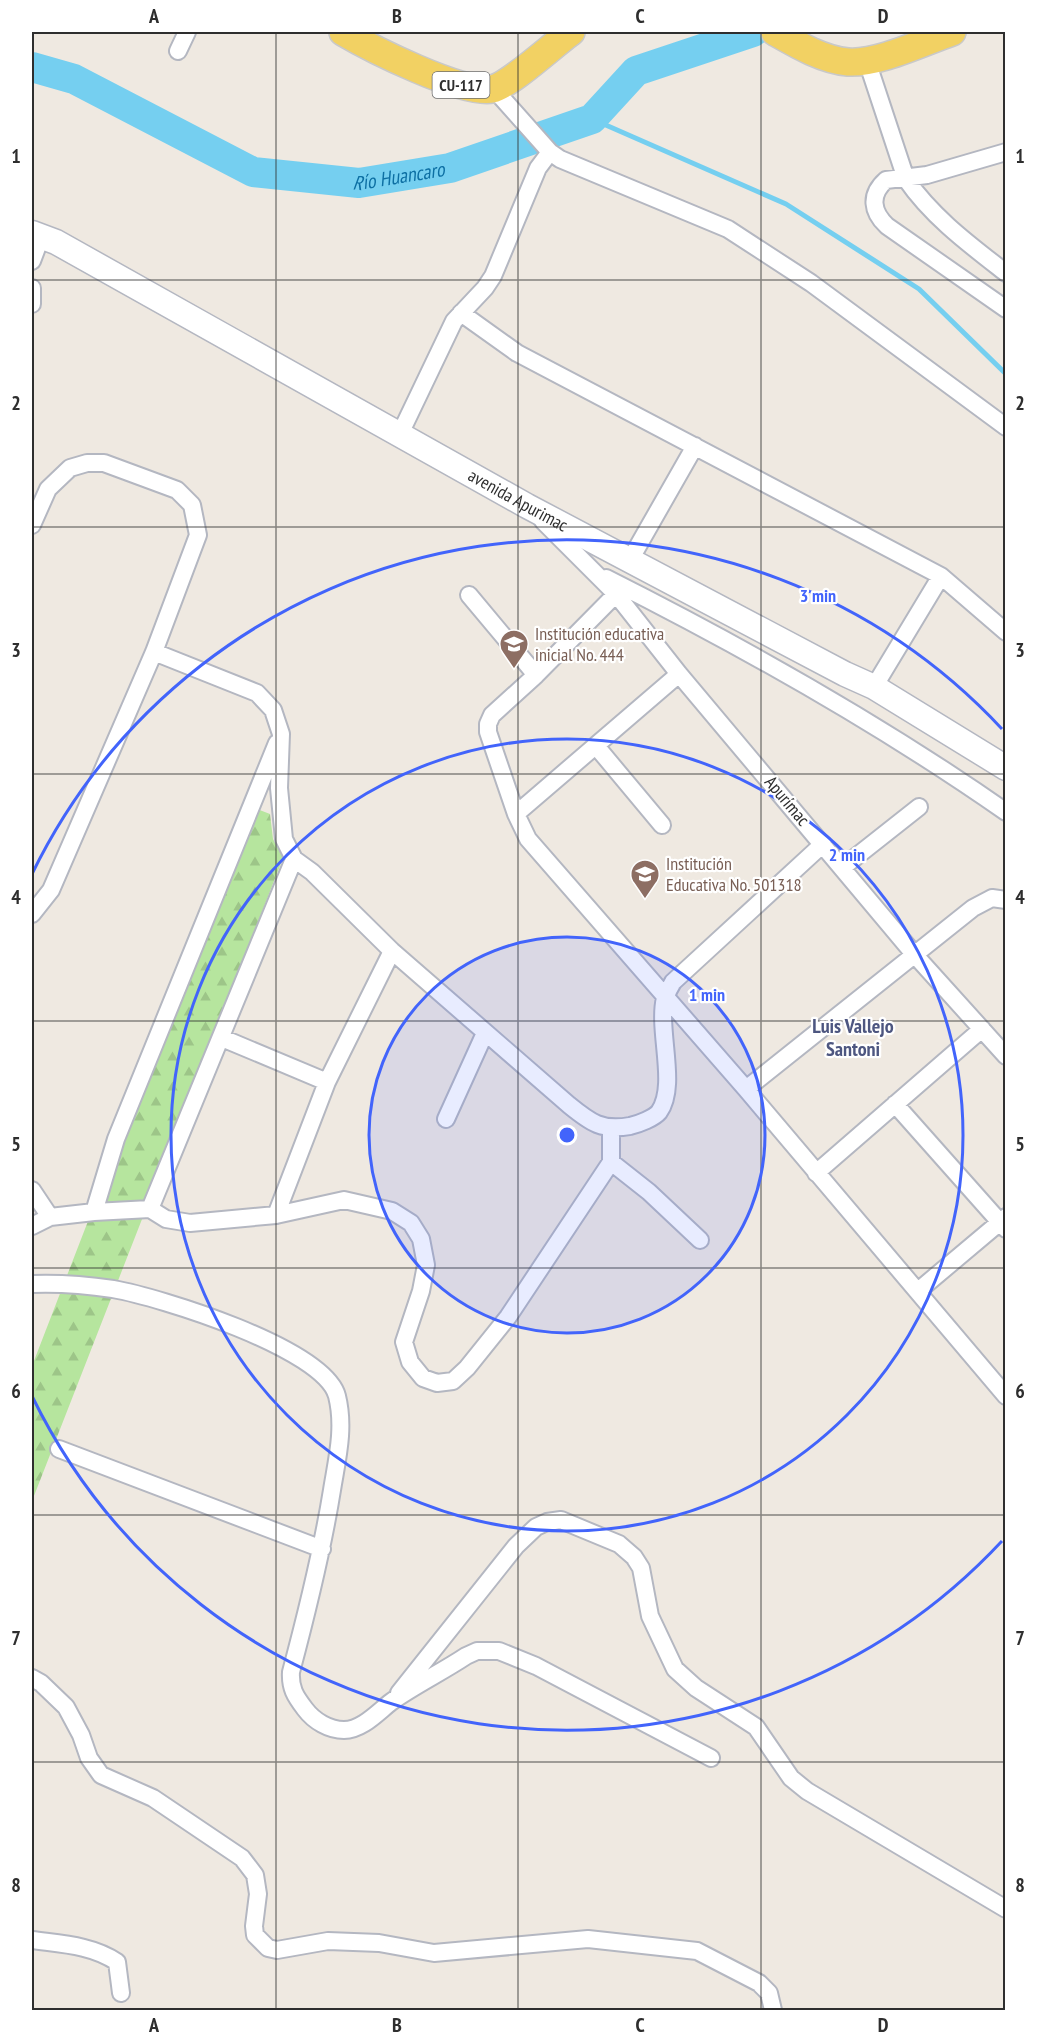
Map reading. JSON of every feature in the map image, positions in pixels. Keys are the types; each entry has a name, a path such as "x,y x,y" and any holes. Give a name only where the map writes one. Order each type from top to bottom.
{"main road":[{"name":"CU-117","path":"343,32 450,82 500,96 571,32"},
{"path":"782,36 829,58 848,62 867,61 952,32"}],"street":[{"path":"178,51 187,32"},
{"path":"867,61 906,179 917,196 960,237 1005,273"},
{"path":"500,96 547,148 560,159 728,229 811,283 1005,427"},
{"path":"400,434 454,321 493,276 547,148"},
{"path":"1005,152 906,179 886,180 874,193 877,217 1005,309"},
{"path":"32,261 36,235"},
{"name":"avenida Apurimac","path":"36,235 56,242 528,506 845,674 874,687 1005,768"},
{"path":"32,288 32,304"},
{"path":"461,313 517,352 941,576 1005,632"},
{"path":"630,560 695,446"},
{"path":"32,525 48,489 70,468 87,463 104,463 177,490 192,505 198,534 154,652 51,890 32,914"},
{"name":"Apurímac","path":"528,506 616,594 679,674 914,954 1005,1056"},
{"name":"Apurímac","path":"594,572 740,649 946,770 1005,812"},
{"path":"874,687 941,576"},
{"path":"616,594 536,675 492,715 488,724 488,732 516,814 528,839 746,1089 1005,1396"},
{"path":"469,595 536,675"},
{"path":"154,652 257,693 273,710 280,734 279,788 284,839 294,859 312,872 393,951 485,1033 588,1120 611,1130 637,1124 658,1113 663,1102 667,1092 665,998 673,982 823,844"},
{"path":"516,814 679,674"},
{"path":"94,1212 116,1139 280,734"},
{"path":"596,746 662,825"},
{"path":"843,867 919,807"},
{"path":"150,1209 294,859"},
{"path":"746,1089 973,908 993,898 1005,900"},
{"path":"276,1215 327,1082 393,951"},
{"path":"816,1173 982,1029"},
{"path":"446,1119 485,1033"},
{"path":"222,1038 327,1082"},
{"path":"895,1104 1003,1223 918,1291"},
{"path":"32,1226 50,1217 150,1209 166,1219 190,1223 276,1215 344,1200 392,1211 411,1223 421,1239 426,1265 421,1291 404,1342 410,1362 423,1378 437,1383 453,1381 467,1368 508,1317 611,1162 611,1130"},
{"path":"611,1162 649,1192 700,1240"},
{"path":"32,1190 50,1217"},
{"path":"32,1284 59,1283 114,1290 176,1304 267,1341 314,1367 337,1393 342,1428 322,1549 291,1672 290,1685 295,1697 309,1715 326,1726 346,1730 366,1722 392,1701 466,1656 477,1651 499,1651 536,1666 711,1758"},
{"path":"59,1449 322,1549"},
{"path":"392,1701 516,1546 536,1527 547,1522 561,1520 619,1544 634,1557 641,1568 650,1616 675,1669 696,1688 756,1727 791,1778 807,1791 1005,1909"},
{"path":"32,1678 41,1683 66,1707 81,1735 89,1758 101,1775 153,1798 242,1858 255,1875 258,1894 255,1935 268,1948 277,1950 328,1941 379,1943 434,1953 588,1939 697,1951 759,1983 769,1993 773,2010"},
{"path":"32,1940 86,1948 107,1955 117,1962 121,1993"}],"green space":[{"path":"257,809 270,814 273,839 283,858 32,1501 32,1366 90,1216"}],"waterway":[{"name":"Río Huancaro","path":"32,67 74,79 253,172 359,183 450,168 592,119 636,71 753,32"},
{"path":"592,119 786,204 919,289 1006,374"}],"place":[{"name":"Institución educativa inicial No. 444","path":"514,670"},
{"name":"Institución Educativa No. 501318","path":"645,900"}],"district":[{"name":"Luis Vallejo Santoni","path":"853,1038"}]}
